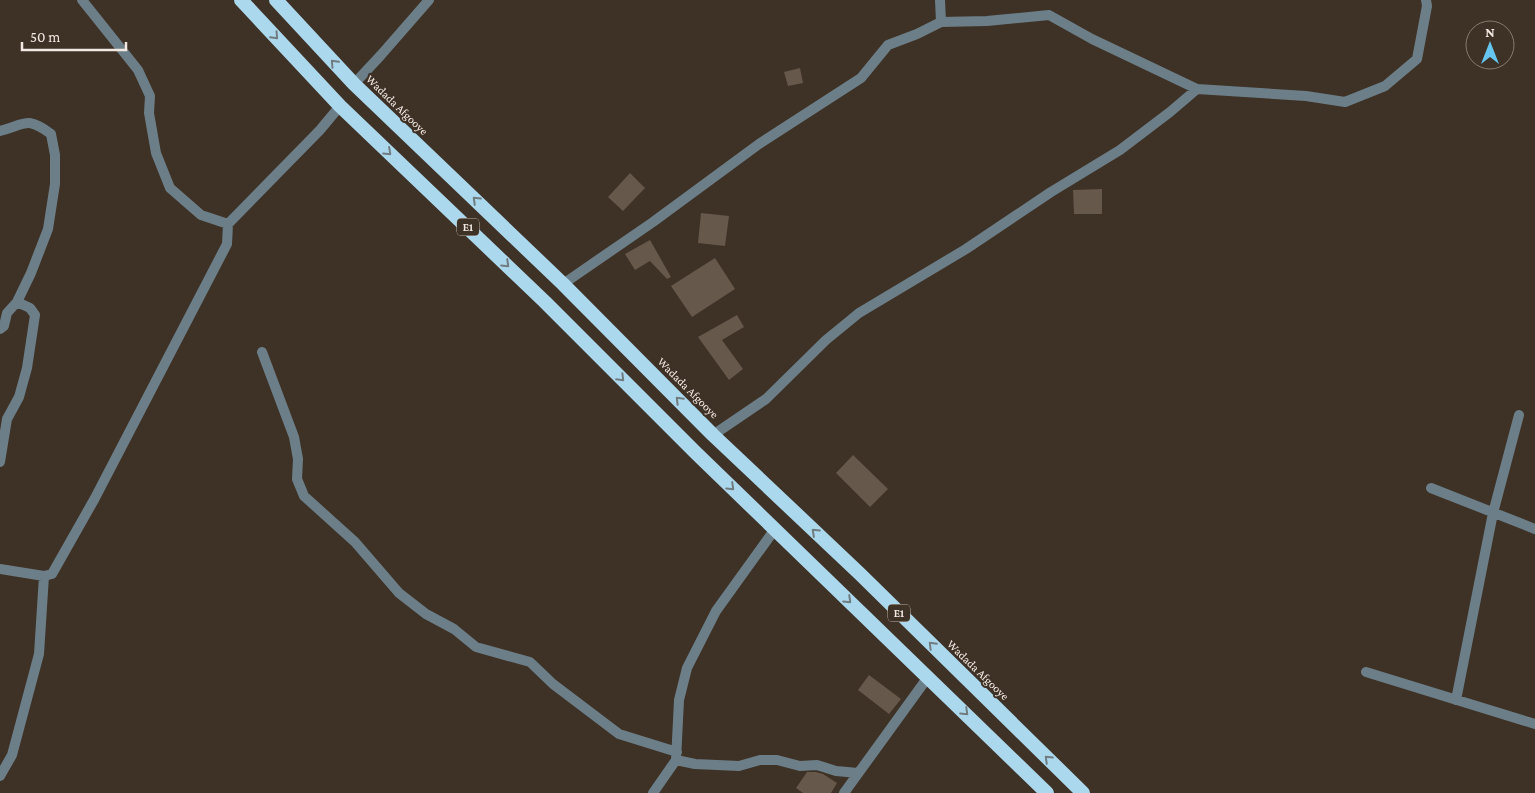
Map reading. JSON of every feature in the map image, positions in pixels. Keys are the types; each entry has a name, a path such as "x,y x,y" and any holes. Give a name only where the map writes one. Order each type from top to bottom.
{"highway":[{"name":"E1","path":"241,0 340,106 538,295 775,529 1047,793"},
{"name":"Wadada Afgooye","path":"276,0 354,84 563,284 713,435 860,574 1083,793"}],"street":[{"path":"82,0 138,70 150,96 149,113 156,153 170,188 201,216 228,224"},
{"path":"354,84 429,0"},
{"path":"940,0 941,22"},
{"path":"563,284 653,222 759,144 861,78 888,45 941,22 987,21 1049,14 1092,39 1197,89 1306,96 1345,102 1385,86 1418,60 1427,6 1426,0"},
{"path":"713,435 766,399 826,340 859,313 966,249 1051,192 1120,150 1197,89"},
{"path":"0,568 44,576 52,574 95,498 227,244 228,224 320,130 340,106"},
{"path":"0,132 29,122 39,126 51,134 55,155 55,184 48,229 17,302 6,313 4,326 0,329"},
{"path":"0,462 7,419 19,397 27,368 35,315 30,308 17,302"},
{"path":"262,352 294,438 298,459 297,479 304,496 355,542 399,593 426,614 454,629 476,647 530,662 553,684 619,734 694,764 739,766 760,760 777,760 800,766 817,766 836,771 858,773"},
{"path":"1456,700 1493,513 1519,415"},
{"path":"1431,488 1535,529"},
{"path":"654,793 677,756 679,700 686,668 716,611 775,529"},
{"path":"0,776 12,755 39,654 44,576"},
{"path":"1366,672 1535,724"},
{"path":"844,793 928,677"}],"building":[{"path":"800,68 803,83 788,86 784,72"},
{"path":"630,173 645,188 623,211 608,197"},
{"path":"1102,189 1102,214 1074,214 1073,190"},
{"path":"701,213 729,216 725,246 698,243"},
{"path":"650,240 671,277 667,279 650,261 635,270 625,254"},
{"path":"715,258 735,289 692,317 671,286"},
{"path":"737,315 744,327 722,340 743,369 729,380 698,337"},
{"path":"853,455 888,489 870,507 836,473"},
{"path":"869,675 901,699 889,714 858,690"},
{"path":"807,772 823,774 837,783 831,793 803,793 796,788"}]}
